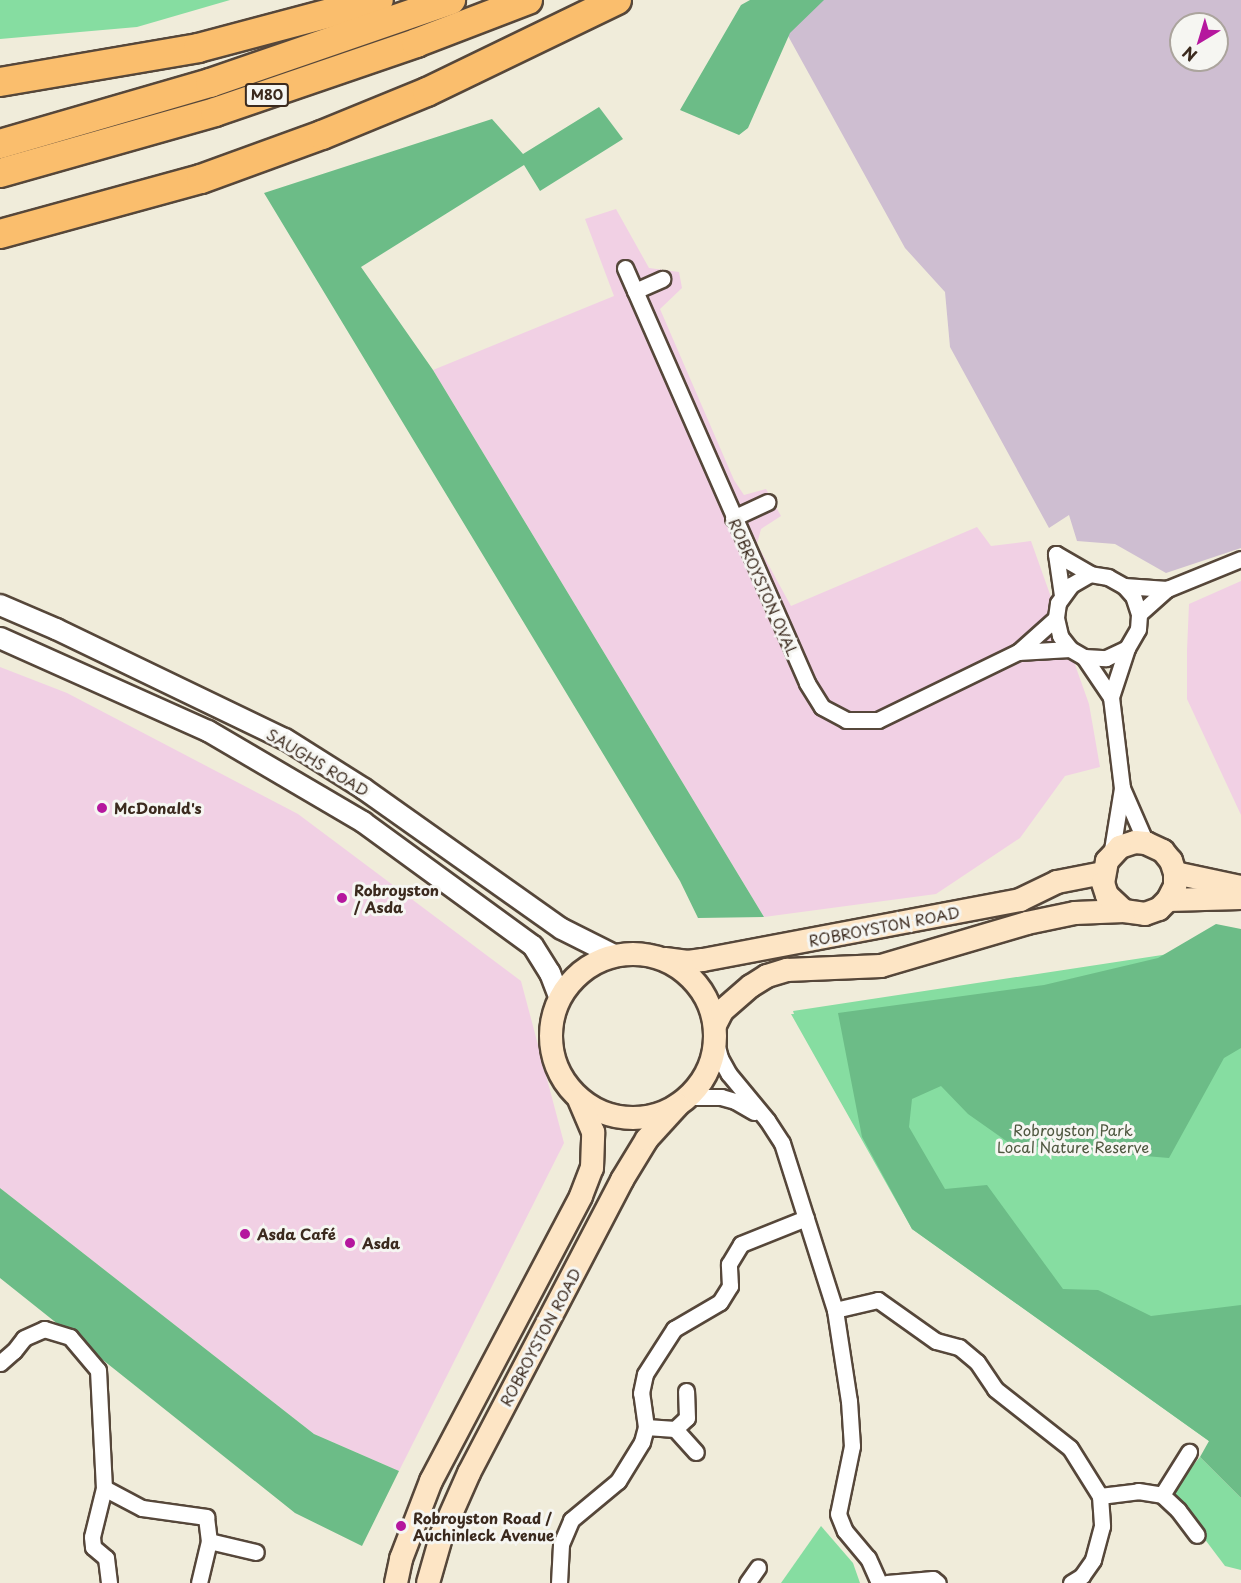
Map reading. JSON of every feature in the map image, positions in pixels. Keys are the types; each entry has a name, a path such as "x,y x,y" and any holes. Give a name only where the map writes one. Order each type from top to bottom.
{"highway":[{"path":"0,82 198,48 379,0"},
{"name":"M80","path":"0,144 210,83 451,0"},
{"name":"M80","path":"0,173 215,112 416,43 528,0"},
{"path":"0,234 201,179 322,135 427,92 617,0"}],"main road":[{"name":"ROBROYSTON ROAD","path":"660,958 688,962 703,960 1009,903 1107,864 1120,847 1135,842 1146,843"},
{"path":"1146,843 1163,851 1171,861 1175,873 1174,886 1168,900"},
{"path":"1107,864 1107,895 1124,911"},
{"path":"1175,873 1241,888"},
{"name":"ROBROYSTON ROAD","path":"715,1032 722,1011 751,986 767,976 787,970 881,966 1027,922 1075,913 1124,911 1145,914 1159,909 1168,900 1241,898"},
{"path":"634,953 660,958 693,979 707,999 715,1032 714,1053 705,1076 683,1101 663,1113 643,1118 606,1114 579,1099 557,1070 550,1041 550,1025 559,997 576,975 594,962 614,955 634,953"},
{"name":"ROBROYSTON ROAD","path":"396,1583 401,1559 431,1481 581,1196 592,1168 592,1132 579,1099"},
{"name":"ROBROYSTON ROAD","path":"428,1583 442,1534 469,1473 617,1191 647,1139 683,1101"}],"street":[{"name":"ROBROYSTON OVAL","path":"625,268 807,683 822,707 846,720 878,720 1018,652"},
{"path":"635,291 662,279"},
{"path":"734,518 767,502"},
{"path":"1111,697 1084,657 1070,649 1060,636 1056,618 1062,595 1056,554 1090,574 1108,577 1124,586 1133,596 1139,614 1138,628 1127,648 1111,697 1122,788 1146,843"},
{"path":"1139,614 1167,589 1241,559"},
{"path":"1062,595 1071,585 1090,574"},
{"path":"1124,586 1167,589"},
{"name":"SAUGHS ROAD","path":"0,605 66,634 285,740 364,789 562,929 614,955"},
{"path":"1018,652 1056,618"},
{"name":"SAUGHS ROAD","path":"0,638 208,731 363,822 533,946 550,973 559,997"},
{"path":"1084,657 1106,658 1127,648"},
{"path":"1018,652 1070,649"},
{"path":"1107,864 1122,788"},
{"path":"715,1032 720,1058 729,1074 767,1120 782,1143 835,1310 849,1401 852,1446 838,1514 846,1531 868,1558 879,1583"},
{"path":"683,1101 721,1097 735,1101 767,1120"},
{"path":"558,1583 561,1544 571,1520 618,1481 631,1464 646,1427 641,1392 645,1374 674,1329 720,1302 730,1286 729,1264 741,1244 806,1218"},
{"path":"835,1310 878,1300 936,1341 958,1347 977,1362 995,1389 1071,1449 1100,1496 1102,1526 1093,1560 1082,1576 1071,1583"},
{"path":"0,1363 24,1338 44,1329 70,1337 98,1370 104,1488 92,1537 93,1547 106,1558 109,1583"},
{"path":"675,1429 687,1418 686,1391"},
{"path":"646,1427 675,1429 696,1452"},
{"path":"1162,1495 1189,1452"},
{"path":"104,1488 142,1508 206,1517 209,1541 200,1583"},
{"path":"1100,1496 1138,1491 1162,1495 1178,1510 1197,1535"},
{"path":"209,1541 256,1552"},
{"path":"747,1583 758,1567"},
{"path":"886,1583 933,1580 938,1583"}],"shaded area":[{"path":"780,0 1241,0 1241,548 1166,573 1115,544 1077,541 1069,515 1049,528 950,347 945,292 905,248 771,5"},
{"path":"616,209 649,268 679,272 682,288 660,309 734,480 744,495 766,489 781,516 761,529 757,544 791,606 977,527 991,546 1031,541 1089,704 1100,767 1065,776 1020,838 936,894 764,917 433,370 614,296 585,219"},
{"path":"1241,581 1241,815 1187,699 1187,650 1189,604"},
{"path":"0,667 67,693 298,814 521,981 564,1143 399,1471 314,1434 0,1188"}],"green space":[{"path":"0,0 230,0 137,27 0,39"},
{"path":"750,0 824,0 790,33 748,128 739,135 680,110 741,5"},
{"path":"599,107 623,139 540,191 524,165 361,267 433,370 764,917 698,918 680,881 264,193 492,119 523,154"},
{"name":"Robroyston Park Local Nature Reserve","path":"1216,924 1241,929 1241,1048 1224,1058 1169,1158 1012,1145 968,1114 941,1086 912,1099 909,1127 945,1189 987,1185 1063,1289 1098,1290 1151,1316 1241,1305 1241,1498 1200,1457 1209,1441 912,1229 862,1137 838,1013 1044,985 1158,958"},
{"name":"Robroyston Park Local Nature Reserve","path":"1241,943 1241,1464 912,1229 791,1014 794,1014 793,1011"},
{"path":"0,1188 314,1434 399,1471 362,1546 295,1513 0,1278"},
{"path":"1200,1457 1241,1498 1241,1570 1225,1566 1170,1493"},
{"path":"821,1526 853,1563 860,1583 781,1583"}],"place":[{"name":"McDonald's","path":"102,808"},
{"name":"Robroyston / Asda","path":"342,898"},
{"name":"Asda Café","path":"245,1234"},
{"name":"Asda","path":"350,1243"},
{"name":"Robroyston Road / Auchinleck Avenue","path":"401,1526"}]}
